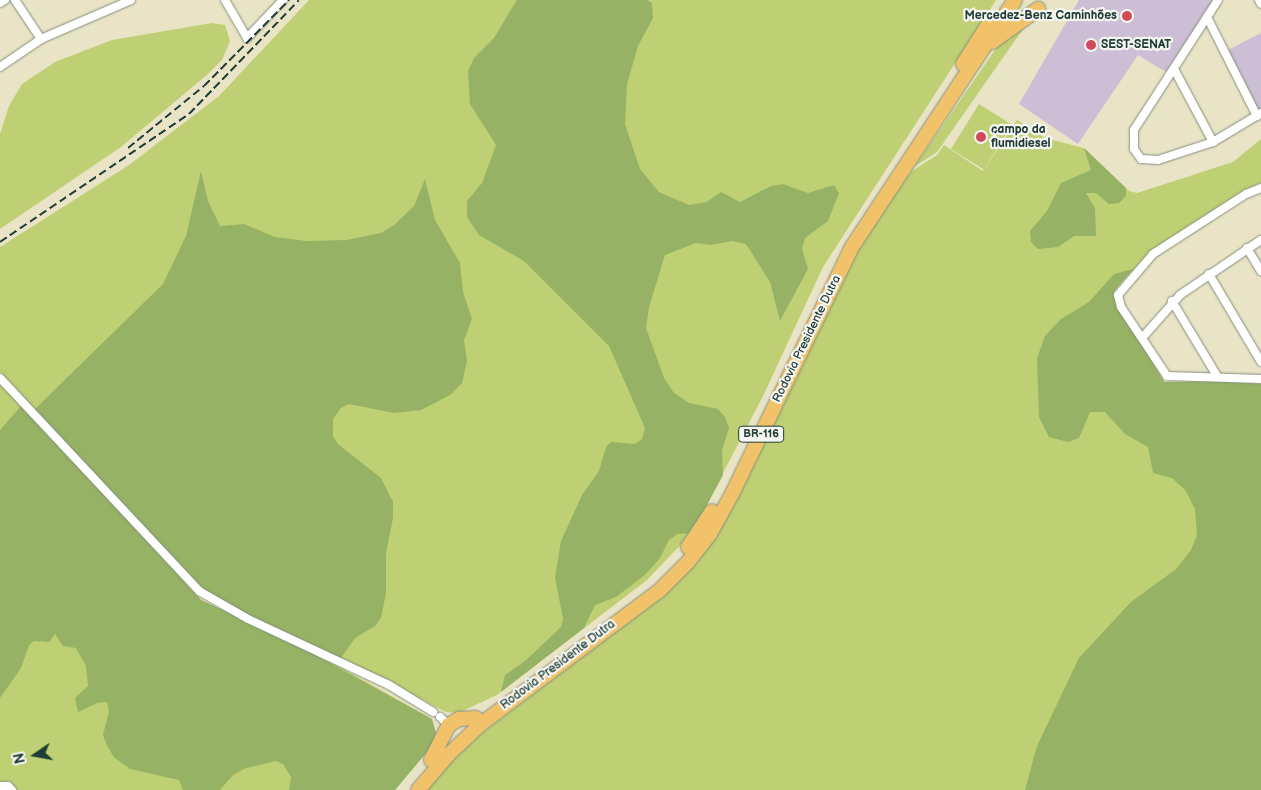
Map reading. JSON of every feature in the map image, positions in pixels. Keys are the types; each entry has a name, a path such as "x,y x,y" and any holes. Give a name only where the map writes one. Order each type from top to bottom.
{"highway":[{"name":"Rodovia Presidente Dutra","path":"406,790 431,760 476,718 649,588 690,544 732,474 835,262 1004,0"},
{"name":"Rodovia Presidente Dutra","path":"418,790 449,754 481,724 659,591 688,562 710,534 732,494 852,248 986,47 1015,0"},
{"path":"986,47 1038,9"},
{"path":"431,760 441,718 476,718"}],"street":[{"path":"0,3 4,0"},
{"path":"15,0 41,39"},
{"path":"0,67 41,39 131,0"},
{"path":"225,0 247,38 283,0"},
{"path":"1207,17 1259,115 1213,142 1154,160 1141,159 1135,152 1132,141 1134,130 1174,69 1207,17 1218,0"},
{"path":"1259,0 1261,4"},
{"path":"1174,69 1213,142"},
{"path":"1261,188 1246,194 1153,254 1118,292 1119,302 1167,376 1218,376 1261,379"},
{"path":"1142,338 1172,301 1261,240"},
{"path":"1247,248 1261,271"},
{"path":"1209,274 1261,362"},
{"path":"1172,301 1218,376"},
{"path":"0,378 199,591 248,619 389,685 441,718"},
{"path":"0,786 8,786 12,790"}],"shaded area":[{"path":"1079,0 1214,0 1166,72 1138,55 1078,144 1019,104"},
{"path":"1261,33 1261,110 1257,112 1226,51"}],"green space":[{"path":"309,0 996,0 823,267 764,394 692,533 647,580 497,695 458,713 446,712 293,633 230,606 86,465 0,372 0,247 129,165 219,96"},
{"path":"517,0 647,0 652,3 653,18 638,46 627,84 625,124 640,169 659,192 689,205 707,202 721,192 740,202 771,186 783,184 808,193 834,185 839,193 828,221 805,238 802,249 808,269 780,321 770,282 746,244 732,241 711,245 696,243 665,255 649,307 646,328 664,378 674,393 689,403 718,409 725,417 729,428 722,450 723,475 692,533 677,534 669,540 660,558 646,574 616,597 595,605 584,628 501,692 505,675 525,661 561,627 563,619 555,577 561,541 582,495 599,471 606,447 611,442 635,444 642,439 645,428 609,346 524,261 479,235 467,217 467,201 482,183 496,145 470,104 468,71 474,58 494,38"},
{"path":"1028,22 937,152 914,167 1002,40"},
{"path":"212,23 225,25 230,41 222,60 208,74 121,147 0,229 0,134 9,106 22,84 55,62 112,40"},
{"name":"campo da flumidiesel","path":"979,104 1012,125 984,170 951,149"},
{"path":"1017,120 1045,138 1084,148 1129,191 1137,193 1233,162 1261,139 1261,183 1244,190 1151,251 1116,288 1114,297 1165,383 1223,381 1261,384 1261,790 422,790 466,745 659,599 756,457 849,264 890,200 912,171 937,155 944,145 983,171"},
{"path":"1084,148 1126,188 1126,196 1119,203 1109,204 1096,193 1086,193 1095,208 1096,236 1074,236 1058,247 1038,249 1031,242 1030,231 1047,211 1061,183 1091,170"},
{"path":"201,171 208,201 220,226 244,224 275,237 306,241 347,240 381,233 394,225 414,206 425,179 435,220 460,263 463,292 472,319 464,340 467,361 462,383 450,395 421,410 394,413 349,404 341,408 333,419 333,436 338,444 381,478 393,502 393,518 386,553 386,593 381,618 375,626 355,638 341,658 230,606 198,585 35,409 163,284 186,236"},
{"path":"1133,269 1115,290 1114,300 1164,382 1223,381 1261,384 1261,790 1025,790 1037,746 1079,658 1131,602 1176,569 1191,550 1197,535 1195,509 1185,490 1172,478 1153,473 1148,447 1125,434 1105,412 1090,412 1079,438 1068,442 1049,437 1039,417 1037,358 1045,336 1061,319 1089,302 1114,274"},
{"path":"0,385 17,399 201,600 331,662 432,719 436,733 432,746 395,790 0,790"},
{"path":"22,405 201,600 284,638 432,719 436,733 432,746 395,790 289,790 291,777 283,764 276,761 246,768 233,775 220,790 183,790 179,780 130,769 114,757 103,735 109,711 107,702 97,703 78,712 75,698 88,686 86,666 76,648 63,646 55,634 49,642 34,641 29,645 21,668 0,698 0,430"}],"railway":[{"path":"128,148 204,86 289,0"},
{"path":"0,242 189,114 299,0"}],"place":[{"name":"Mercedez-Benz Caminhões","path":"1127,16"},
{"name":"SEST-SENAT","path":"1091,45"},
{"name":"campo da flumidiesel","path":"981,137"}]}
